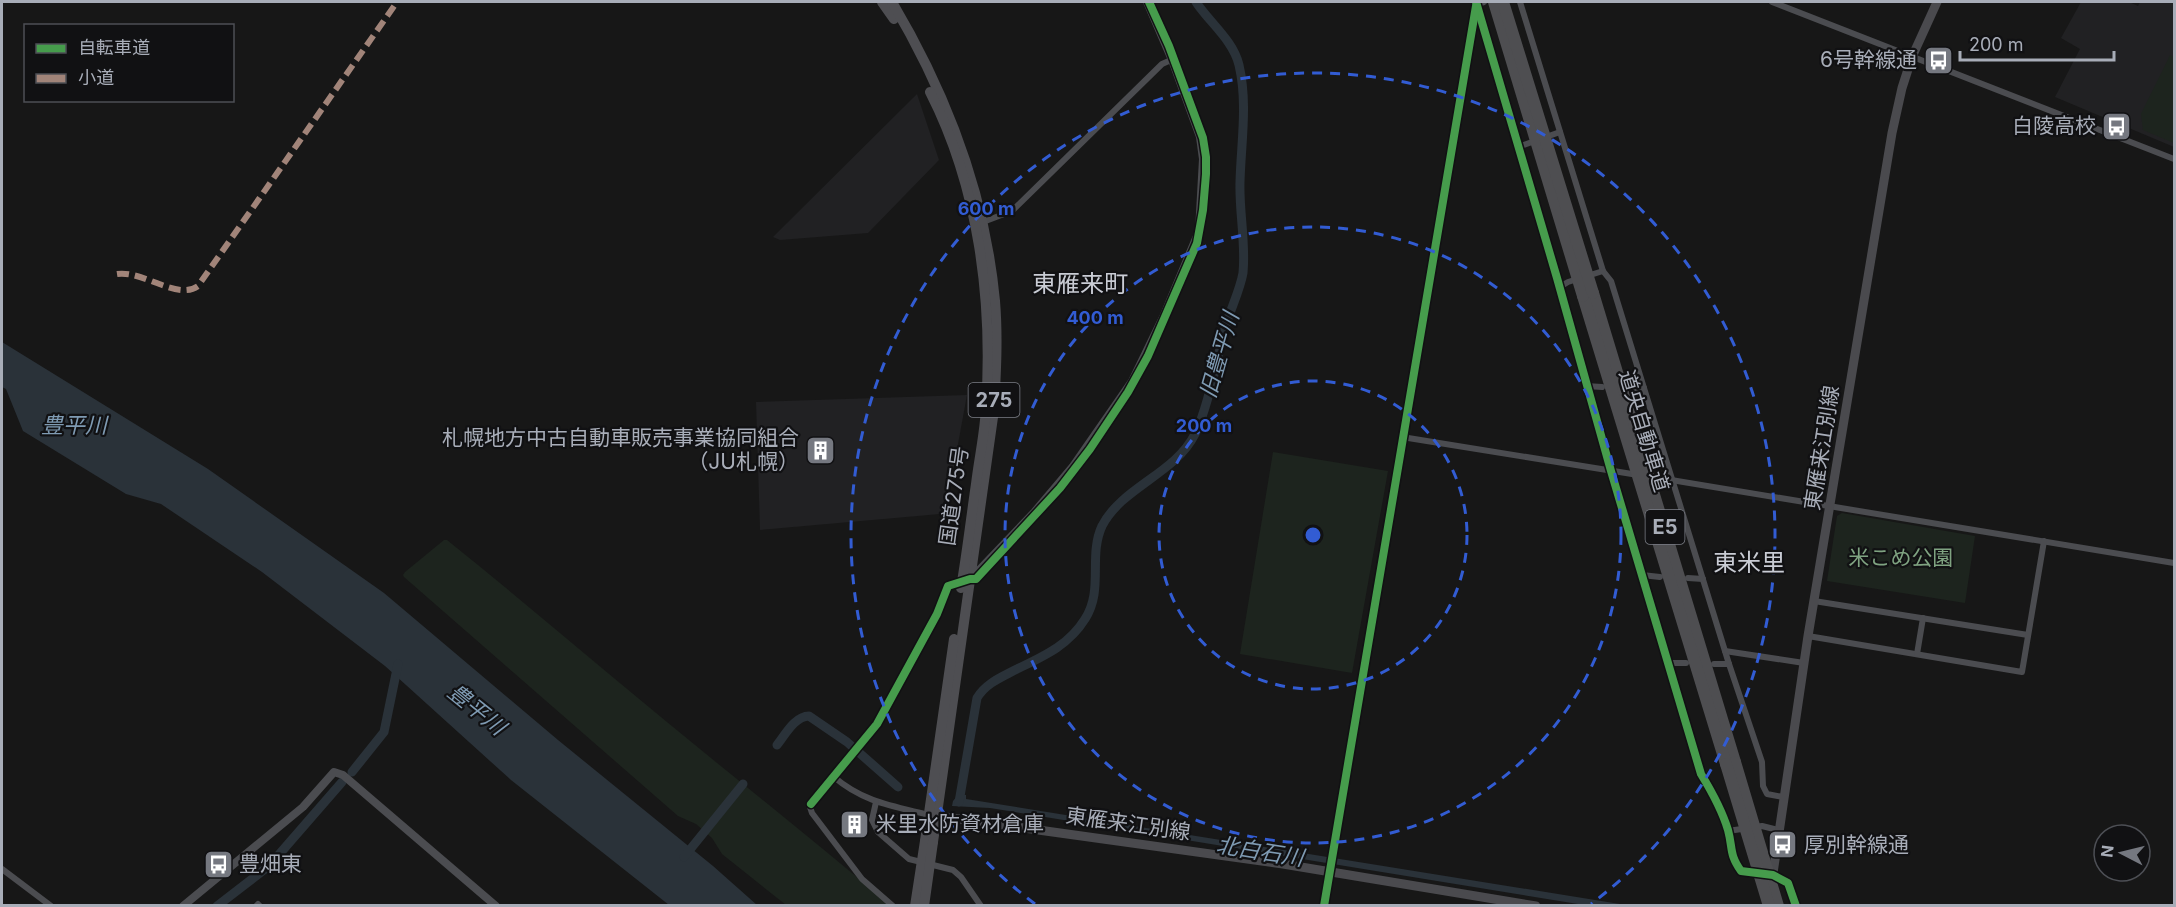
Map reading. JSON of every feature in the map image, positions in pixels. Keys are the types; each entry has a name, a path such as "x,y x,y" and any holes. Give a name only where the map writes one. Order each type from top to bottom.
{"highway":[{"name":"国道275号","path":"882,2 892,14 941,113 960,166 980,250 987,326 986,409 966,580 929,842 915,906"},
{"name":"国道275号","path":"892,2 948,111 968,166 983,222 994,300 997,349 994,410 966,580"},
{"name":"道央自動車道","path":"1494,2 1588,294"},
{"name":"道央自動車道","path":"1503,2 1588,294 1730,763 1769,906"},
{"name":"道央自動車道","path":"1730,763 1778,906"},
{"name":"国道275号","path":"924,906 929,842"}],"main road":[{"name":"東雁来江別線","path":"1764,906 1773,874 1808,636 1892,133 1912,57 1937,2"},
{"name":"東雁来江別線","path":"933,815 1329,869 1536,906"}],"street":[{"path":"893,906 862,879 812,813 810,807 813,800 877,724 937,614 948,586 966,580 1034,511 1098,431 1131,381 1163,315 1198,231 1202,159 1199,137 1172,60 1146,2"},
{"path":"1479,2 1586,386 1701,774 1716,799 1728,831 1733,859 1741,871 1773,874 1788,883 1796,906"},
{"path":"1324,906 1471,26 1479,2"},
{"path":"1520,2 1603,271 1611,281 1729,664 1762,762 1763,786 1767,794 1783,797"},
{"path":"1772,2 2175,159"},
{"path":"983,222 1012,211 1162,64 1172,60"},
{"path":"1518,147 1560,132"},
{"path":"1558,288 1568,282 1603,271"},
{"path":"1586,386 1602,387"},
{"path":"1631,388 1644,388"},
{"path":"1402,437 1632,474"},
{"path":"1653,477 2175,563"},
{"path":"1808,636 2022,672 2044,541"},
{"path":"1642,575 1659,577"},
{"path":"1688,578 1703,579"},
{"path":"1814,601 2028,635"},
{"path":"1917,654 1923,618"},
{"path":"1725,651 1804,663"},
{"path":"1668,663 1686,663"},
{"path":"1714,664 1729,664"},
{"path":"183,906 303,807 333,772 343,776 496,906"},
{"path":"834,777 854,792 876,802 933,815"},
{"path":"876,802 872,820 878,832 909,859 952,870 961,877 981,906"},
{"path":"1728,831 1761,826 1778,830"},
{"path":"2,869 51,906"}],"shaded area":[{"path":"2081,2 2129,2 2138,6 2140,2 2174,2 2174,147 2055,97 2080,49 2061,38"},
{"path":"917,94 939,160 868,233 780,240 773,237"},
{"path":"967,395 954,466 940,514 760,530 756,402"}],"green space":[{"path":"2170,55 2174,57 2174,143 2143,130 2141,114"},
{"path":"1273,452 1388,471 1352,673 1240,654"},
{"name":"米こめ公園","path":"1842,513 1975,536 1965,603 1827,581 1837,516"},
{"path":"444,540 483,569 890,905 786,905 722,854 712,838 696,824 678,816 404,577 405,572"}],"water":[{"name":"豊平川","path":"2,342 208,469 384,593 757,905 669,905 511,780 385,666 262,572 161,504 126,494 23,431 6,389 2,387"},
{"name":"北白石川","path":"959,794 966,795 966,799 1626,905 1584,905 990,808 952,806"}],"waterway":[{"name":"旧豊平川","path":"959,802 977,698 990,684 1055,649 1079,628 1091,608 1094,596 1096,549 1102,526 1122,501 1175,460 1186,448 1195,434 1204,409 1226,325 1243,273 1240,182 1244,109 1242,80 1232,47 1196,2"},
{"path":"352,772 384,732 398,664"},
{"path":"777,745 799,719 809,716 847,742 898,787"},
{"path":"217,906 269,866 342,782"},
{"path":"684,857 743,784"}],"marked path":[{"path":"117,274 138,276 180,290 190,290 198,286 397,2"}],"cycle path":[{"path":"811,804 877,724 937,614 948,586 976,579 1060,488 1090,449 1128,392 1148,356 1197,243 1206,174 1203,138 1169,46 1149,2"},
{"path":"1476,2 1701,774 1723,815 1733,856 1741,871 1773,875 1788,883 1796,906"},
{"path":"1324,906 1476,6"}],"place":[{"name":"6号幹線通","path":"1938,60"},
{"name":"白陵高校","path":"2117,126"},
{"name":"札幌地方中古自動車販売事業協同組合 （JU札幌）","path":"820,450"},
{"name":"米里水防資材倉庫","path":"855,824"},
{"name":"厚別幹線通","path":"1783,845"},
{"name":"豊畑東","path":"218,864"}],"district":[{"name":"東雁来町","path":"1080,284"},
{"name":"東米里","path":"1749,563"}]}
